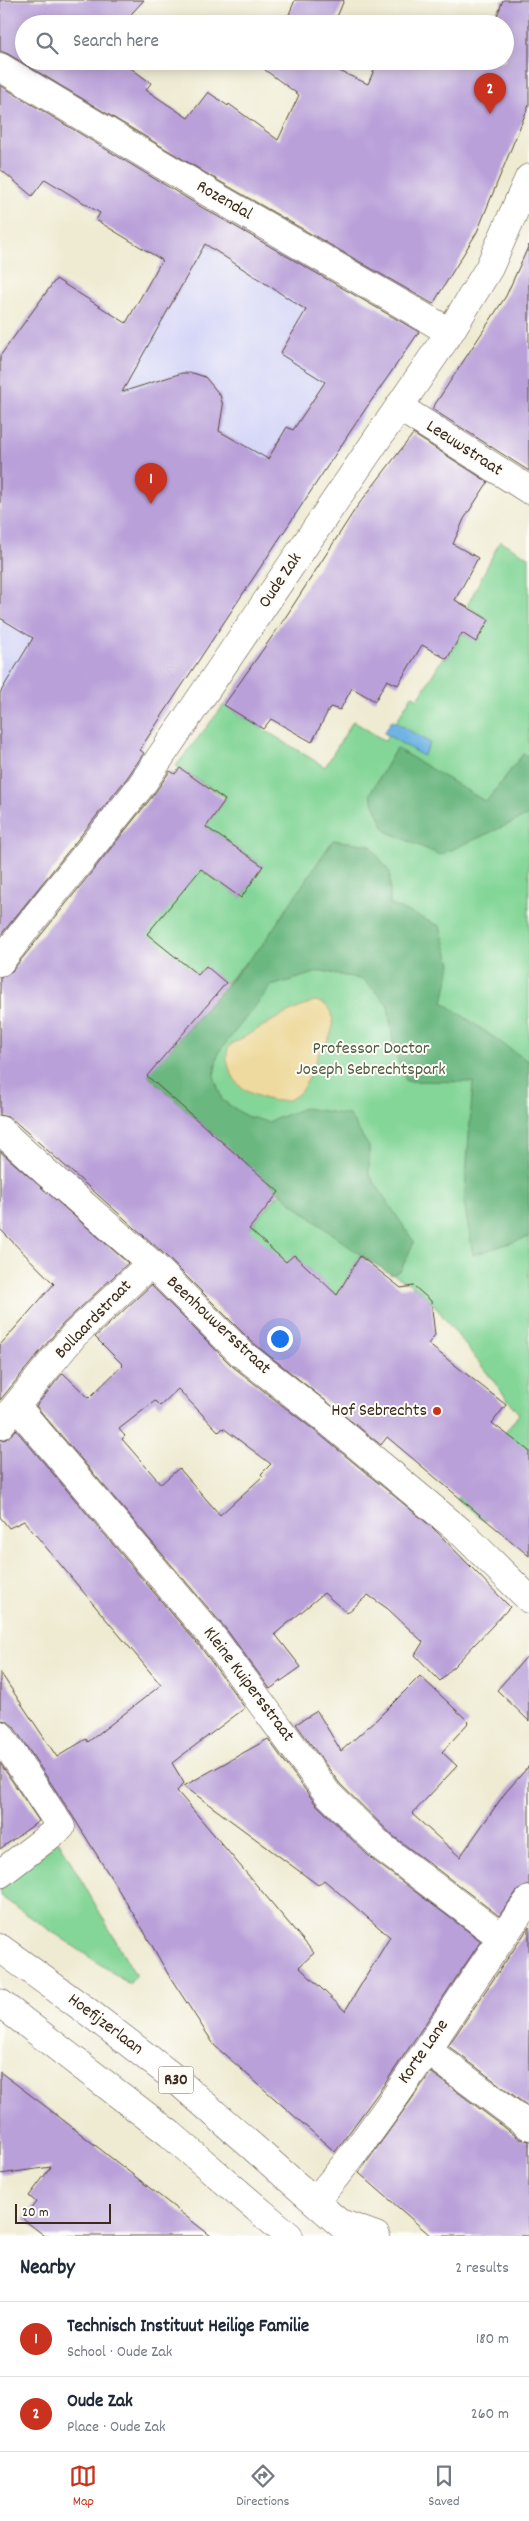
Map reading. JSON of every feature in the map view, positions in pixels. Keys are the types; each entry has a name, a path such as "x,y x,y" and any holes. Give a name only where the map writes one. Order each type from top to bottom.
{"street":[{"name":"Rozendal","path":"0,67 211,194 450,332"},
{"name":"Oude Zak","path":"0,962 57,887 98,841 140,787 450,332 489,268 529,178"},
{"name":"Leeuwstraat","path":"399,407 529,490"},
{"name":"Beenhouwersstraat","path":"0,1130 151,1262 242,1354 329,1422 460,1531 529,1599"},
{"name":"Bollaardstraat","path":"8,1416 74,1335 151,1262"},
{"name":"Kleine Kuipersstraat","path":"8,1416 214,1638 328,1794 383,1848 501,1938"},
{"path":"0,1735 61,1827 0,1874"},
{"name":"Korte Lane","path":"315,2201 339,2173 427,2050 501,1938 529,1900"},
{"name":"Hoefijzerlaan","path":"0,1948 91,2014 173,2078 348,2230 376,2236"},
{"name":"R30","path":"0,2003 170,2134 286,2235"},
{"path":"427,2050 529,2126"}],"shaded area":[{"path":"190,231 239,263 257,238 420,331 82,835 66,850 0,835 0,350 3,352 56,279 126,322 164,257"}],"green space":[{"name":"Professor Doctor Joseph Sebrechtspark","path":"500,541 529,557 529,1467 485,1521 457,1499 519,1414 431,1301 414,1286 360,1256 337,1295 294,1255 286,1263 243,1236 281,1192 147,1075 246,962 226,983 205,966 136,1049 88,999 189,861 241,898 263,866 206,827 226,798 176,766 224,705 325,767 353,721 385,741 412,695 418,699 443,657 447,659 462,633 477,642 489,620 467,606"},
{"path":"396,748 486,802 523,754 529,756 529,815 440,855 386,831 370,794"},
{"path":"333,840 370,845 390,873 390,904 440,926 451,964 443,1002 529,1062 529,1237 473,1255 464,1202 473,1082 406,1081 394,1050 388,1005 364,980 322,971 271,986 218,1053 214,1076 222,1100 246,1116 268,1122 304,1108 349,1115 369,1147 369,1174 414,1242 401,1270 392,1275 296,1206 147,1075 262,945"},
{"path":"59,1841 136,1976 129,1984 0,1896 0,1888"}],"sand":[{"path":"314,1001 325,1005 331,1013 333,1024 329,1039 319,1052 310,1076 300,1093 284,1101 273,1101 246,1091 237,1083 229,1067 227,1054 230,1045 281,1016"}],"water":[{"path":"392,720 430,743 423,756 384,733"}],"building":[{"path":"0,0 144,0 130,15 15,15 15,58 0,51"},
{"path":"295,0 344,0 338,15 289,15"},
{"path":"503,0 529,0 529,105 477,232 433,304 219,181 35,70 133,70 151,83 146,90 188,118 208,92 228,106 229,104 278,140 299,95 265,70 337,70 368,84 374,70 514,70 514,15 497,15"},
{"path":"0,85 203,208 419,332 360,417 144,743 140,750 144,753 127,778 0,936 0,693 33,638 0,618 0,356 56,279 126,323 162,260 96,220 100,213 45,179 32,196 0,169","holes":["205,244 306,310 280,354 325,382 293,430 287,427 268,459 219,431 223,406 220,395 205,377 193,373 182,373 122,392"]},
{"path":"529,245 529,471 432,409 506,296"},
{"path":"413,434 488,482 464,519 453,544 478,558 455,600 489,620 476,642 462,633 447,659 422,645 398,685 387,680 375,701 352,688 340,710 330,707 312,742 271,719 263,729 224,705 283,621 356,508"},
{"path":"180,768 225,800 206,827 263,866 241,898 201,869 147,934 198,975 206,966 226,983 147,1076 279,1192 249,1229 286,1262 294,1255 337,1295 360,1256 401,1288 414,1286 431,1301 435,1335 428,1344 506,1405 492,1423 529,1451 529,1556 387,1437 381,1445 252,1342 161,1251 11,1118 0,1115 0,977 12,971 152,797 170,771 175,774"},
{"path":"0,1151 128,1263 62,1325 0,1400 0,1345 54,1284 0,1229"},
{"path":"151,1285 232,1366 319,1434 433,1528 510,1607 440,1681 415,1655 423,1642 388,1609 368,1595 347,1613 324,1593 275,1634 301,1667 270,1689 226,1629 36,1406 63,1373 89,1398 123,1365 95,1337","holes":["178,1389 219,1432 223,1428 271,1464 261,1474 263,1476 220,1515 179,1468 161,1484 122,1439 125,1436 119,1429 155,1401 160,1406"]},
{"path":"16,1430 202,1649 245,1708 172,1763 184,1783 177,1791 314,1953 299,1967 345,2011 390,1937 324,1880 318,1885 184,1786 268,1739 315,1803 372,1859 481,1941 386,2082 335,2152 215,2046 168,1974 74,1818 13,1726 7,1721 0,1720 0,1672 57,1757 86,1739 88,1742 161,1685 24,1521 9,1528 0,1517 0,1440 6,1439"},
{"path":"529,1654 529,1721 497,1690"},
{"path":"420,1676 469,1722 442,1752 457,1766 412,1814 460,1857 505,1793 529,1766 529,1885 517,1891 499,1916 393,1836 340,1784 296,1724 317,1711 341,1751 376,1720"},
{"path":"0,1763 39,1821 0,1849"},
{"path":"529,1927 529,2107 448,2046"},
{"path":"0,2072 211,2236 45,2236 23,2219 36,2202 29,2196 51,2167 0,2174"},
{"path":"431,2072 520,2139 529,2141 529,2236 431,2236 359,2173"}],"place":[{"name":"Oude Zak","path":"490,114"},
{"name":"Technisch Instituut Heilige Familie","path":"151,504"},
{"name":"Hof Sebrechts","path":"437,1411"}]}
